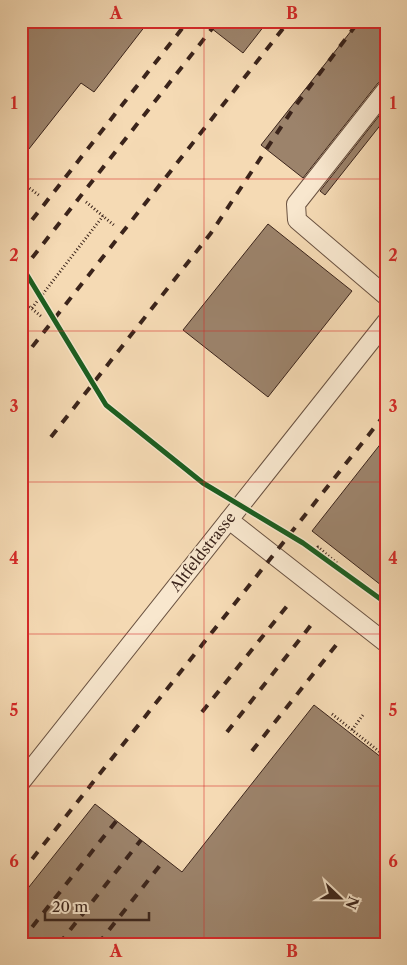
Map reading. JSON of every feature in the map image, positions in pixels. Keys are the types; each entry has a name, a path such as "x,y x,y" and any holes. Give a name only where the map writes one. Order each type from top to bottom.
{"lane":[{"path":"386,90 296,204 297,220 386,296"},
{"name":"Altfeldstrasse","path":"21,782 386,322"},
{"path":"229,520 386,643"}],"path":[{"path":"21,182 40,196"},
{"path":"86,202 115,226"},
{"path":"32,308 103,216"},
{"path":"36,288 46,304"},
{"path":"21,300 42,318"},
{"path":"310,549 340,570"},
{"path":"332,714 386,756"},
{"path":"352,730 363,715"}],"building":[{"path":"28,21 149,21 94,92 81,83 21,159 21,30"},
{"path":"202,21 268,21 243,53"},
{"path":"359,21 386,21 386,80 378,83 303,178 261,145"},
{"path":"386,107 386,118 325,195 320,191"},
{"path":"268,224 352,291 268,397 183,330"},
{"path":"386,437 386,589 312,531"},
{"path":"314,705 386,761 386,944 21,944 21,897 95,804 182,872"}],"railway":[{"path":"21,234 188,21"},
{"path":"21,272 218,21"},
{"path":"21,361 289,21"},
{"path":"51,437 211,233 293,109 359,21"},
{"path":"21,873 386,413"},
{"path":"202,712 291,601"},
{"path":"227,732 315,620"},
{"path":"252,751 341,639"},
{"path":"21,941 117,820"},
{"path":"59,944 141,840"},
{"path":"98,944 165,859"}],"cycle path":[{"path":"21,265 106,405 203,483 303,543 386,603"}]}
